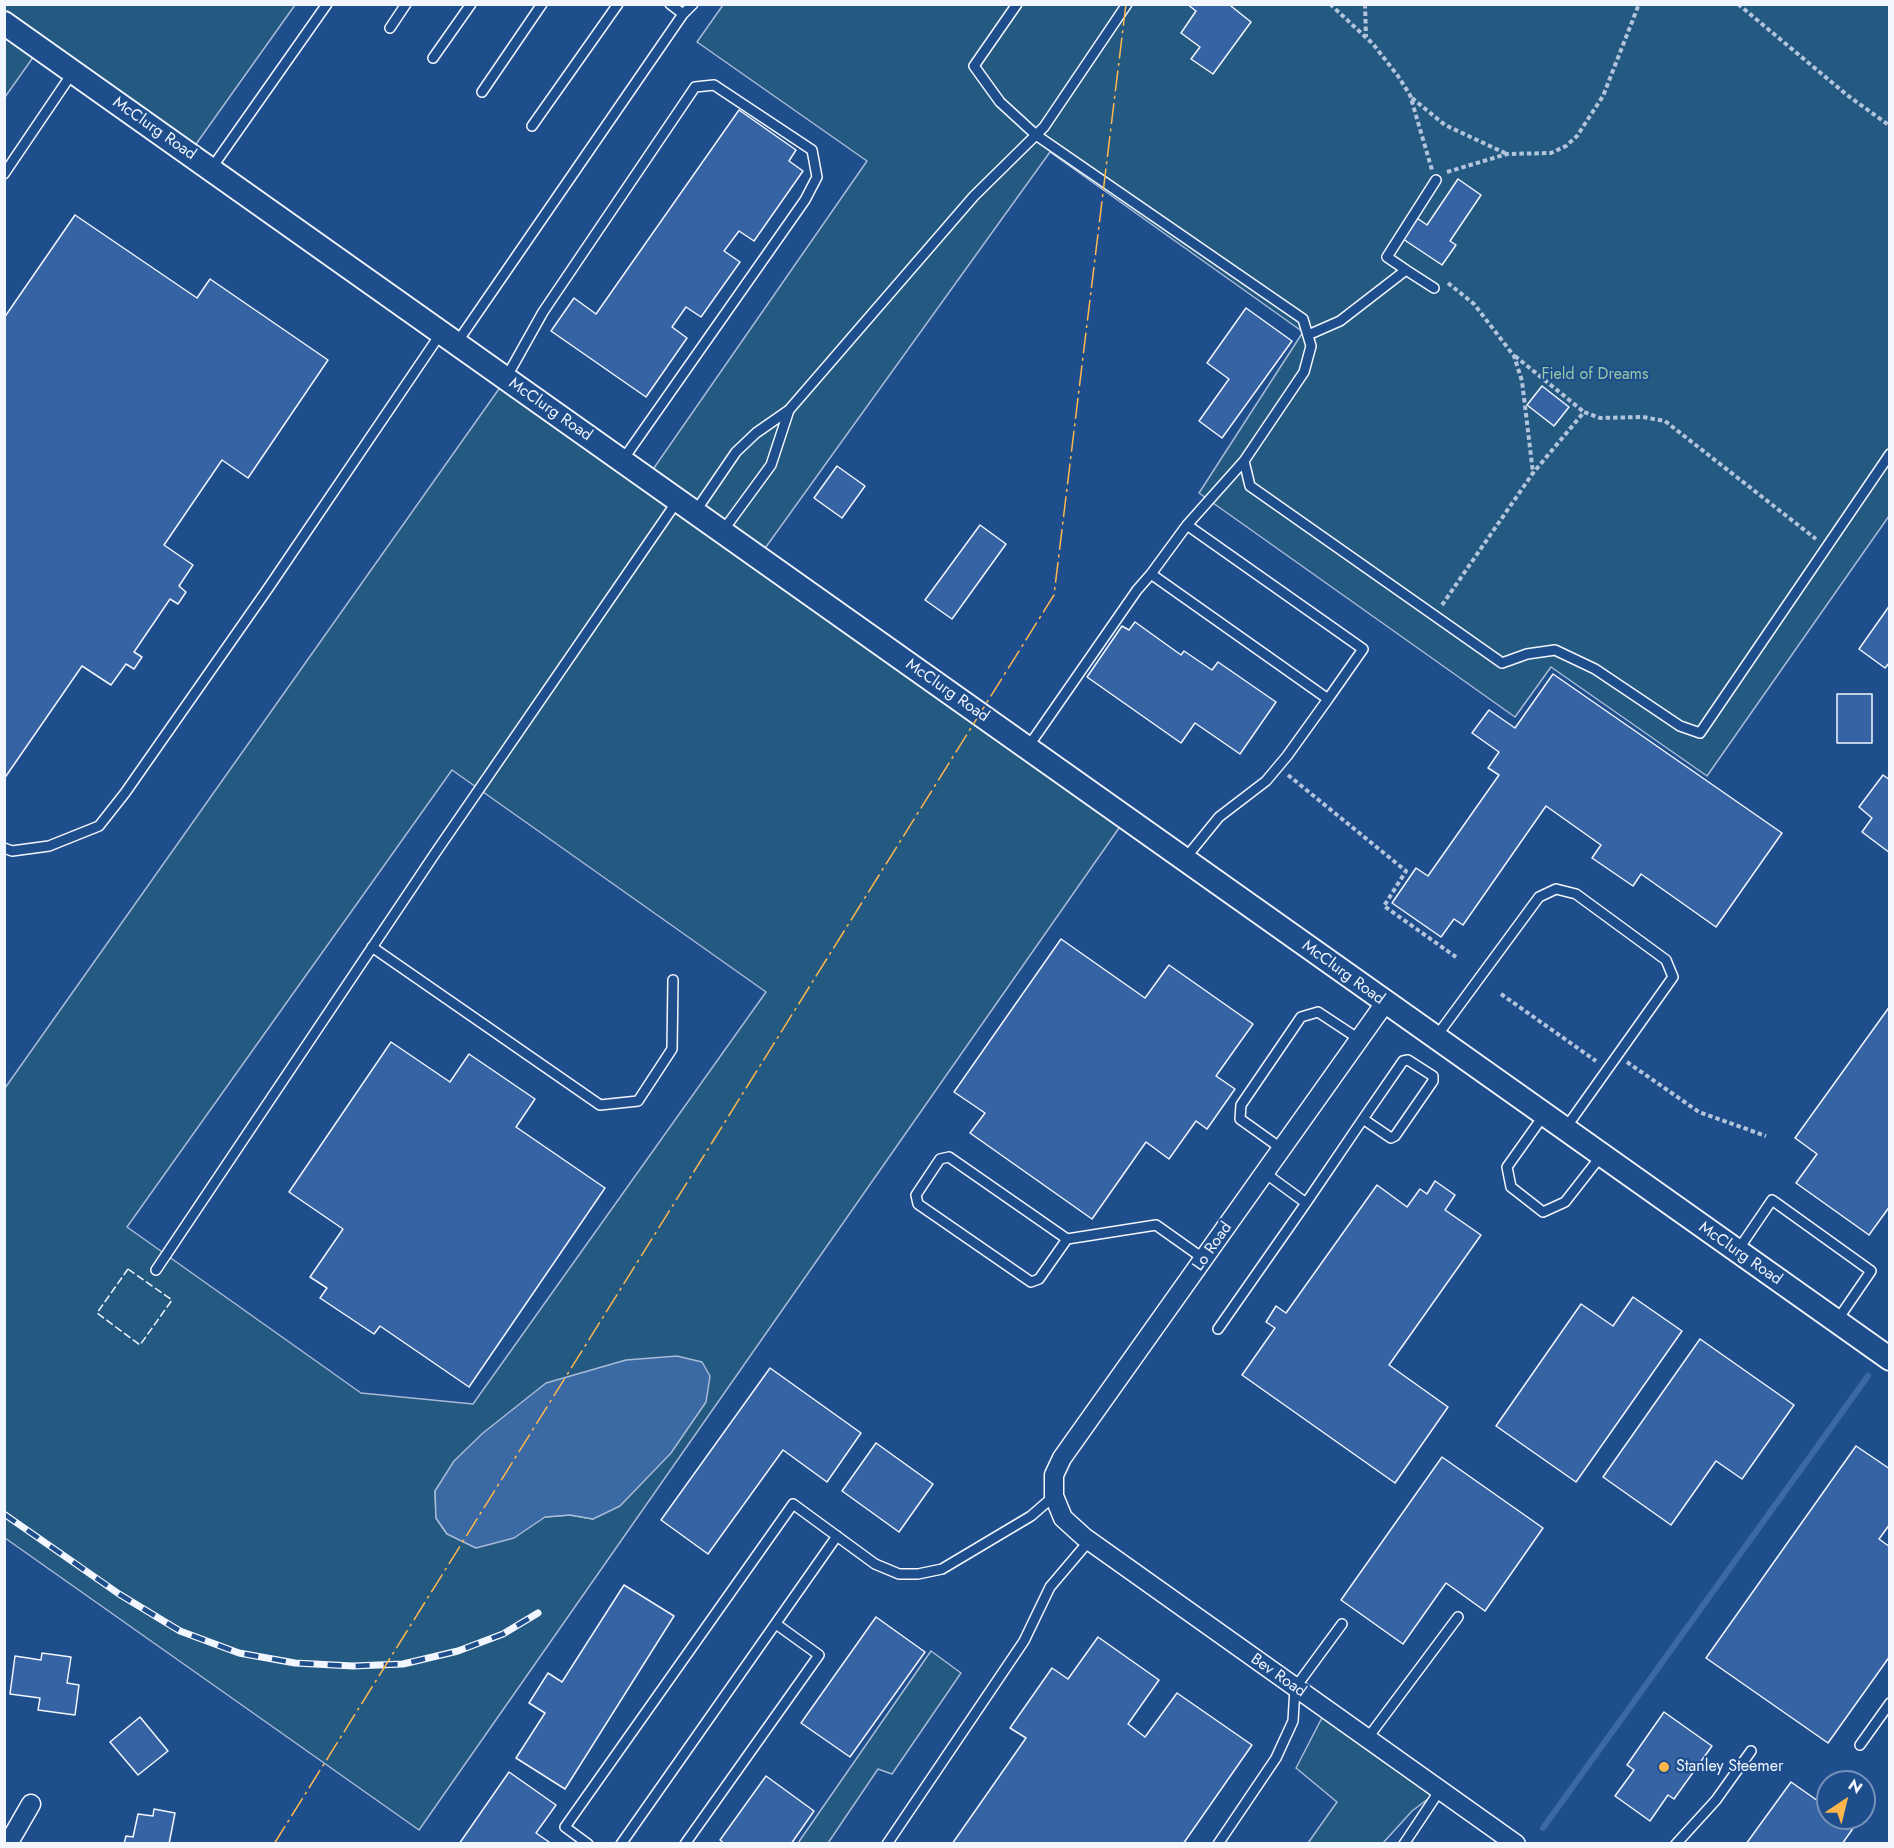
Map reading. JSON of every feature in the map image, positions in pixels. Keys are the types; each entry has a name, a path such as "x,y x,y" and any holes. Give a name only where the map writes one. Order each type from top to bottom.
{"street":[{"name":"McClurg Road","path":"4,24 1890,1359"},
{"name":"Lo Road","path":"1054,1496 1054,1475 1062,1458 1384,1003"},
{"name":"Bev Road","path":"1054,1496 1063,1518 1089,1541 1516,1844"},
{"path":"8,1844 31,1804"}],"lane":[{"path":"210,169 327,4"},
{"path":"390,28 406,4"},
{"path":"433,58 471,4"},
{"path":"482,92 542,4"},
{"path":"532,126 618,4"},
{"path":"670,4 683,14"},
{"path":"4,848 12,851 49,846 99,826 125,793 262,597 683,14 693,4"},
{"path":"1017,4 974,66 1000,102 1036,135 1303,319 1311,346 1304,372 1244,461 1187,525 1137,590 1027,748"},
{"path":"156,1270 372,947 686,507 756,433 789,410 974,196 1036,135 1127,4"},
{"path":"4,174 73,72"},
{"path":"506,379 543,312 695,87 714,85 812,150 817,177 805,200 622,461"},
{"path":"1434,288 1387,256 1436,180"},
{"path":"1308,335 1340,321 1406,270"},
{"path":"722,531 771,465 789,410"},
{"path":"1244,461 1250,486 1502,663 1527,654 1555,650 1595,669 1680,726 1700,733 1890,454"},
{"path":"1184,860 1219,817 1266,781 1278,767 1363,649 1187,525"},
{"path":"1151,574 1328,699"},
{"path":"1435,1039 1539,897 1556,889 1576,894 1666,960 1673,977 1564,1130"},
{"path":"372,947 600,1105 638,1101 672,1049 673,980"},
{"path":"1282,1149 1240,1119 1241,1105 1287,1037 1301,1017 1318,1012 1359,1039"},
{"path":"1218,1329 1403,1061 1408,1060 1433,1076 1433,1081 1395,1136 1391,1138 1363,1119"},
{"path":"1544,1116 1507,1167 1511,1187 1543,1212 1565,1202 1601,1156"},
{"path":"1067,1239 1039,1279 1031,1282 918,1204 916,1195 940,1159 949,1156 1067,1239 1156,1225 1204,1259"},
{"path":"1265,1173 1306,1203"},
{"path":"1737,1252 1773,1200 1871,1271 1836,1322"},
{"path":"588,1844 565,1827 793,1503 875,1564 899,1574 918,1574 942,1569 1031,1516 1054,1496"},
{"path":"621,1844 837,1536"},
{"path":"887,1844 1024,1641 1050,1587 1089,1541"},
{"path":"1367,1738 1458,1617"},
{"path":"684,1844 819,1655 776,1624"},
{"path":"1218,1844 1276,1758 1293,1721 1295,1689 1342,1624"},
{"path":"1860,1745 1890,1703"},
{"path":"1676,1844 1716,1800 1751,1751"},
{"path":"1404,1844 1440,1790"}],"path":[{"path":"1330,4 1387,60 1410,95 1445,125 1507,154"},
{"path":"1365,4 1366,38"},
{"path":"1410,95 1436,180 1449,171 1507,154 1551,153 1566,146 1577,136 1603,96 1639,4"},
{"path":"1738,4 1846,94 1890,126"},
{"path":"1434,288 1443,280 1474,304 1514,356 1584,412 1600,418 1643,417 1665,421 1722,468 1827,547"},
{"path":"1514,356 1522,381 1533,473"},
{"path":"1435,616 1533,473 1584,412"},
{"path":"1278,767 1406,872 1384,906 1456,957"},
{"path":"1501,994 1600,1064"},
{"path":"1624,1059 1699,1112 1766,1136"}],"green space":[{"path":"5,5 295,5 189,154 39,49 5,97"},
{"name":"Field of Dreams","path":"723,5 1889,5 1889,516 1707,776 1551,667 1515,717 1199,493 1303,332 1050,152 758,558 1126,818 419,1830 5,1538 5,1088 506,379 647,478 867,161 697,42","holes":["452,770 766,992 473,1404 361,1393 127,1227","435,1491 593,1519 570,1515 545,1517 447,1534 436,1518"]},
{"path":"931,1651 961,1673 892,1774 878,1769 828,1843 798,1843"},
{"path":"1326,1710 1440,1790 1412,1811 1383,1843 1308,1843 1337,1802 1296,1768"}],"shaded area":[{"path":"677,1356 702,1362 710,1376 706,1402 671,1453 620,1506 593,1519 570,1515 545,1517 514,1538 476,1548 447,1534 436,1518 435,1491 454,1461 483,1433 546,1383 626,1360"}],"building":[{"path":"1187,4 1232,4 1231,6 1251,22 1213,74 1191,59 1200,47 1181,33 1196,11"},
{"path":"739,110 796,150 789,161 803,171 754,241 739,231 724,251 740,262 701,317 686,307 672,327 687,338 646,397 551,331 574,298 596,314"},
{"path":"1458,179 1481,195 1450,241 1456,245 1442,265 1403,239 1417,218 1427,225"},
{"path":"75,215 197,298 210,279 328,360 248,478 222,460 164,545 193,565 179,586 186,592 178,604 170,599 134,652 142,657 134,669 126,664 111,685 82,666 4,779 4,318"},
{"path":"1246,308 1292,341 1222,438 1199,421 1229,379 1207,363"},
{"path":"1542,386 1569,407 1554,426 1527,405"},
{"path":"837,466 865,486 842,518 814,498"},
{"path":"980,525 1006,544 952,619 925,600"},
{"path":"1890,605 1890,662 1885,668 1859,649"},
{"path":"1135,622 1181,655 1184,651 1212,670 1218,662 1276,702 1240,754 1195,723 1181,743 1087,677 1122,626 1129,630"},
{"path":"1553,674 1782,833 1716,927 1641,874 1633,886 1592,858 1601,845 1546,806 1463,925 1454,919 1441,937 1392,903 1416,868 1428,876 1499,775 1488,768 1499,752 1472,733 1489,710 1515,728"},
{"path":"1837,694 1872,694 1872,743 1837,743"},
{"path":"1883,775 1890,780 1890,853 1862,832 1872,818 1859,807"},
{"path":"1061,939 1145,998 1169,965 1253,1024 1216,1076 1235,1089 1207,1129 1196,1121 1169,1159 1146,1142 1092,1219 970,1133 985,1113 954,1092"},
{"path":"1890,1006 1890,1206 1869,1235 1796,1183 1817,1154 1795,1138"},
{"path":"391,1042 450,1082 469,1054 535,1099 516,1127 605,1188 469,1387 380,1326 374,1334 320,1298 327,1288 310,1277 343,1229 289,1192"},
{"path":"1435,1181 1455,1195 1445,1210 1481,1235 1389,1365 1448,1407 1395,1483 1242,1375 1275,1328 1266,1322 1276,1306 1286,1313 1377,1185 1407,1207 1420,1189 1427,1194"},
{"path":"1633,1297 1682,1331 1576,1482 1496,1426 1581,1304 1613,1326"},
{"path":"1700,1339 1794,1405 1742,1479 1716,1461 1671,1525 1603,1477"},
{"path":"770,1368 861,1433 827,1482 783,1450 708,1554 661,1520"},
{"path":"876,1443 933,1484 899,1532 842,1491"},
{"path":"1856,1446 1890,1469 1890,1524 1879,1539 1890,1547 1890,1656 1828,1743 1706,1658"},
{"path":"1442,1457 1543,1528 1485,1611 1446,1583 1403,1644 1341,1600"},
{"path":"624,1585 674,1616 565,1789 516,1758 545,1713 529,1703 548,1673 562,1682"},
{"path":"876,1617 925,1652 850,1757 801,1723"},
{"path":"1098,1637 1159,1680 1128,1724 1145,1737 1177,1693 1252,1745 1183,1844 952,1844 1026,1738 1010,1728 1052,1668 1068,1679"},
{"path":"42,1653 71,1657 67,1683 79,1685 75,1715 38,1710 40,1698 10,1694 15,1656 41,1660"},
{"name":"Stanley Steemer","path":"1664,1712 1712,1746 1674,1799 1668,1795 1650,1821 1615,1796 1634,1770 1627,1765"},
{"path":"140,1717 168,1751 138,1775 110,1742"},
{"path":"509,1772 556,1805 536,1833 552,1844 459,1844"},
{"path":"766,1776 814,1811 791,1844 725,1844 720,1840"},
{"path":"1791,1782 1816,1800 1816,1830 1852,1830 1842,1844 1746,1844"},
{"path":"154,1809 175,1813 169,1844 124,1844 126,1836 133,1837 138,1814 153,1816"}],"waterway":[{"path":"1543,1828 1868,1376"}],"railway":[{"path":"4,1514 119,1594 180,1631 239,1653 295,1663 353,1666 403,1664 458,1651 503,1634 538,1613"}],"fence":[{"path":"128,1269 172,1300 140,1345 97,1313 128,1269"}],"power":[{"path":"274,1844 1054,595 1126,4"}],"place":[{"name":"Stanley Steemer","path":"1664,1767"}]}
